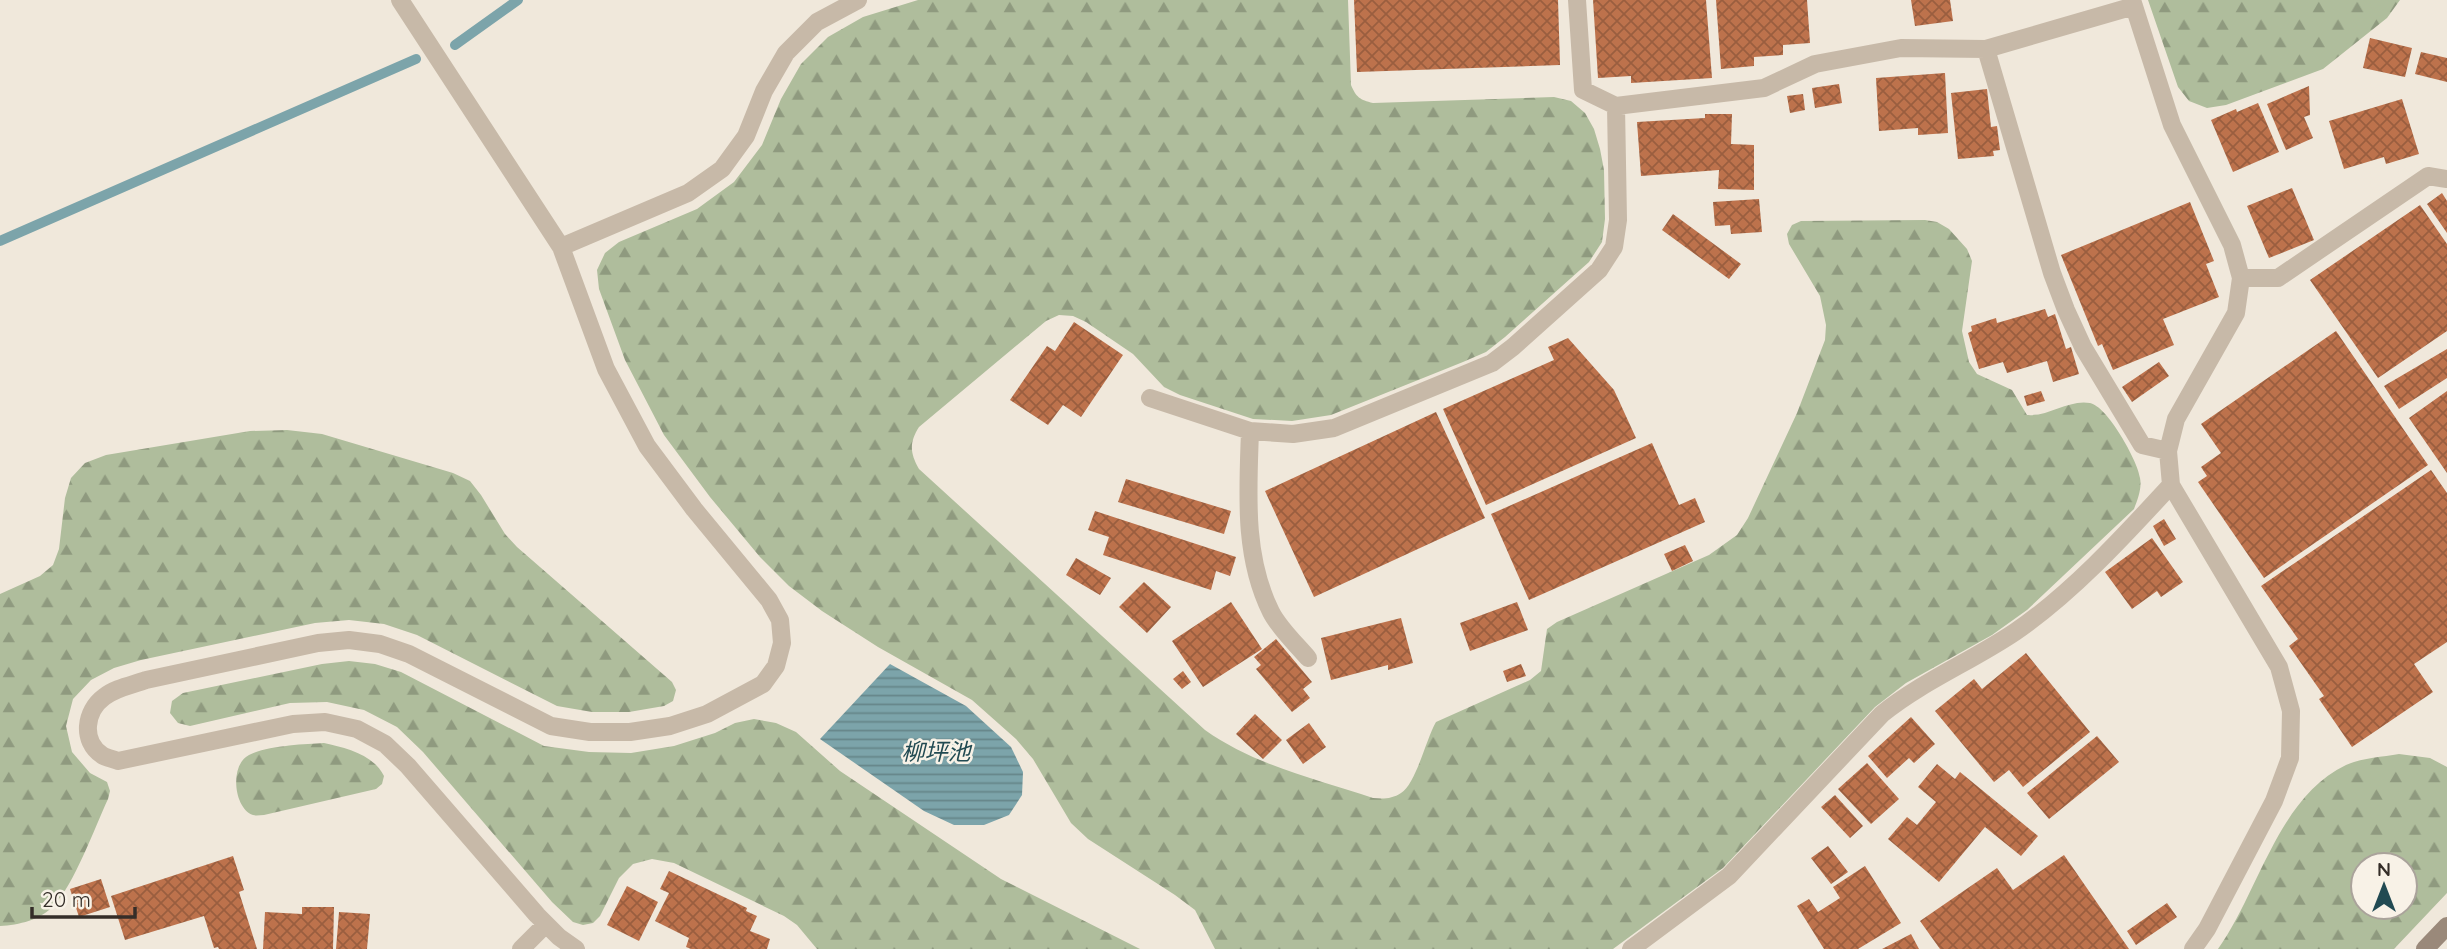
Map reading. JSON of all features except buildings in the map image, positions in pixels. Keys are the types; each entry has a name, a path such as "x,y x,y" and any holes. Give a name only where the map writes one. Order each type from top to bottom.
{"main road":[{"path":"2425,949 2447,926"}],"street":[{"path":"400,0 561,247 607,369 647,446 694,509 769,600 780,621 782,643 776,666 763,684 707,714 670,726 630,732 590,732 551,726 409,654 380,644 349,640 318,643 146,680 104,697 92,710 87,726 91,743 102,755 118,761 293,724 325,722 356,729 385,744 408,766 546,924 576,949"},
{"path":"561,247 688,193 722,169 746,136 764,91 786,53 817,22 858,0"},
{"path":"1577,0 1583,90 1616,106 1764,88 1815,64 1901,48 1986,49 2133,3 2172,125 2232,245 2241,278 2236,313 2176,419 2168,452 2171,485 2279,667 2291,711 2290,758 2274,801 2207,929 2193,949"},
{"path":"1986,49 2052,273 2083,347 2142,444 2168,452"},
{"path":"1150,398 1250,431 1293,434 1334,428 1492,363 1599,270 1614,247 1618,220 1616,106"},
{"path":"2241,278 2278,278 2428,176 2447,179"},
{"path":"1250,431 1248,517 1260,582 1272,614 1308,658"},
{"path":"1631,949 1730,876 1882,714 1912,692 1997,643 2033,618 2123,537 2171,485"},
{"path":"521,949 546,924"}],"green space":[{"path":"918,0 1348,0 1351,85 1362,99 1373,103 1554,97 1571,101 1585,113 1594,129 1604,170 1605,219 1602,242 1589,262 1486,352 1331,415 1292,421 1253,419 1180,395 1164,387 1133,354 1086,322 1073,316 1059,315 1046,321 919,427 912,448 919,469 1205,730 1265,762 1373,798 1398,795 1406,788 1416,771 1436,722 1530,680 1541,671 1547,629 1557,622 1709,555 1737,535 1748,518 1797,413 1825,340 1826,325 1820,296 1789,244 1787,234 1792,225 1801,221 1925,220 1937,222 1949,229 1967,249 1972,261 1962,331 1969,362 1977,374 2012,390 2027,415 2074,403 2097,406 2121,435 2138,470 2140,486 2134,509 2027,610 1992,635 1906,683 1875,707 1723,868 1613,949 1215,949 1195,910 1088,839 1071,823 1033,759 1016,739 972,700 878,647 822,611 789,586 760,557 710,497 664,435 625,360 599,289 597,270 605,253 619,242 697,209 734,182 762,145 781,99 801,64 828,37 863,17"},
{"path":"2148,0 2400,0 2387,18 2323,69 2226,105 2207,108 2189,101 2178,87"},
{"path":"287,430 322,434 453,473 470,481 505,534 517,547 672,682 676,690 673,701 664,706 629,712 592,712 557,706 417,635 384,624 349,620 315,623 114,668 91,680 73,699 66,726 72,752 90,773 107,782 110,791 90,840 62,896 49,910 29,921 0,926 0,594 40,576 53,565 59,549 65,498 71,478 85,463 106,455 250,431"},
{"path":"349,661 375,664 401,672 544,746 589,752 631,753 674,746 715,733 735,723 754,719 776,723 796,732 840,771 1001,879 1140,949 817,949 797,925 784,916 674,863 652,859 633,864 619,878 600,916 593,923 583,925 573,922 552,902 423,752 397,727 364,710 327,702 290,703 190,726 178,723 170,713 172,701 183,693 322,664"},
{"path":"324,743 366,757 384,776 382,784 376,789 264,815 253,815 247,811 238,796 236,786 236,777 243,760 265,749"},
{"path":"2399,754 2430,758 2447,767 2447,893 2394,949 2218,949 2286,822 2303,799 2323,780 2346,765"}],"water":[{"name":"柳坪池","path":"890,664 966,706 1011,747 1023,772 1022,795 1009,815 984,825 954,825 924,811 820,739"}],"waterway":[{"path":"455,45 518,0"},
{"path":"0,241 416,59"}]}
